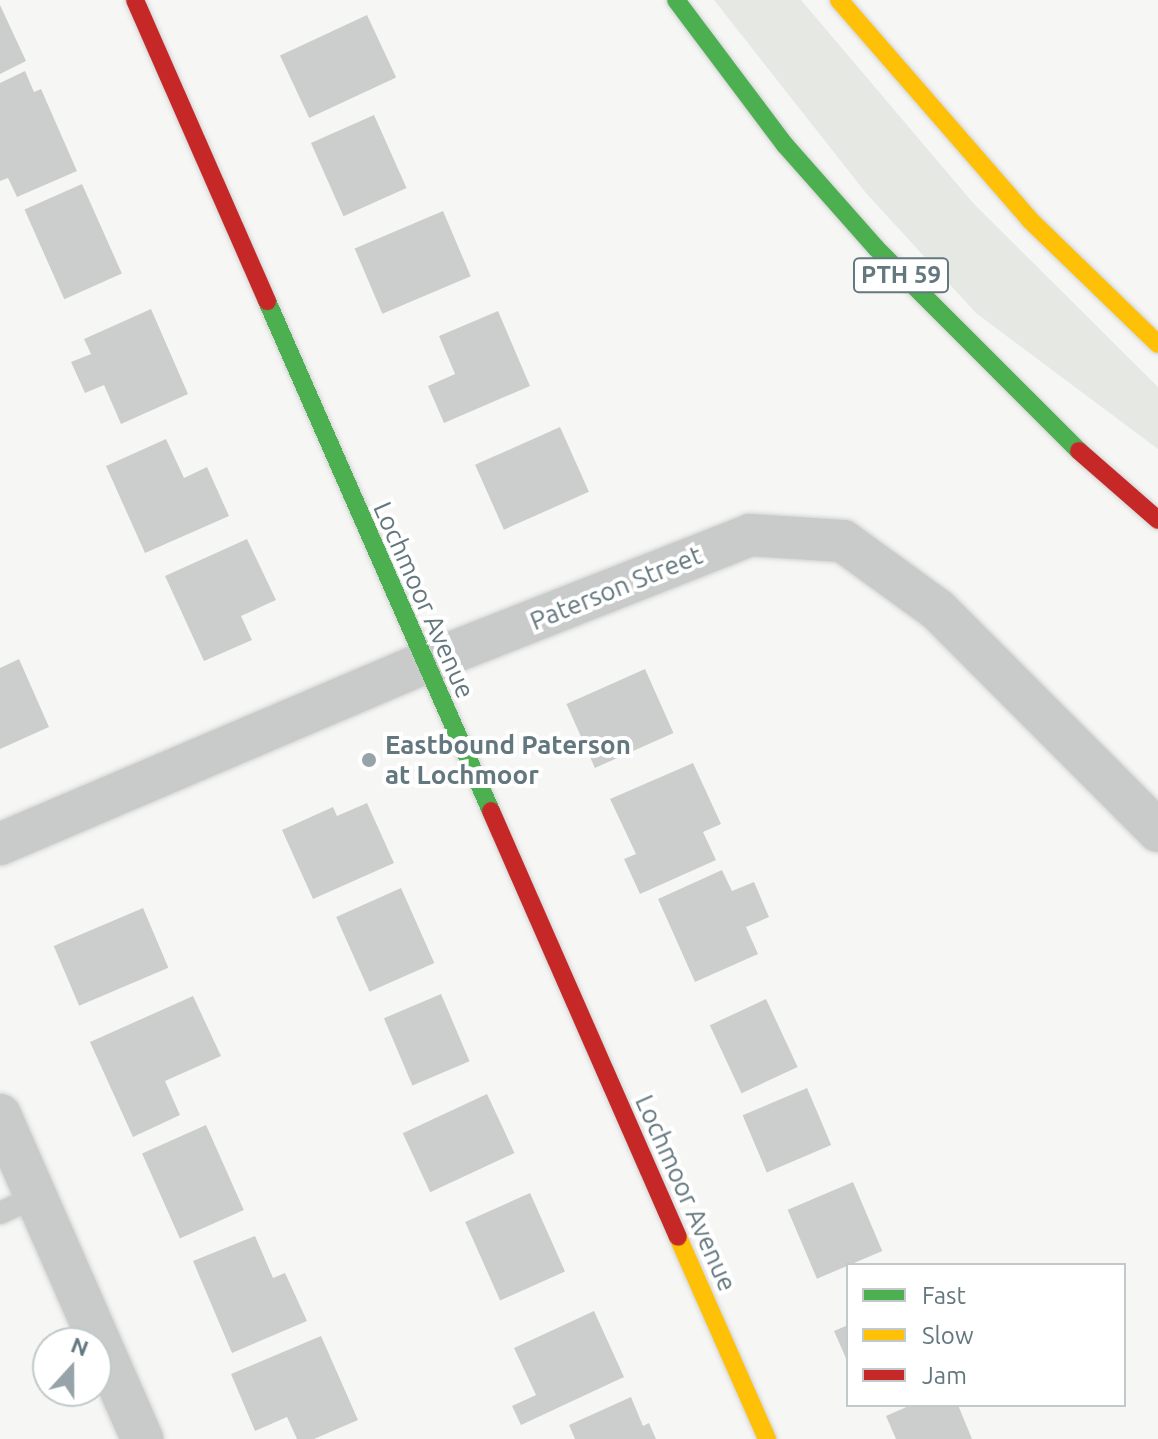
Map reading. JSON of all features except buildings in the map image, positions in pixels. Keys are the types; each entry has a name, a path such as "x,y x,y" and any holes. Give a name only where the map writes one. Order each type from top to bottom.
{"street":[{"name":"Lochmoor Avenue","path":"135,0 423,664 767,1439"},
{"name":"PTH 59","path":"676,0 785,145 876,248 1061,436 1158,520"},
{"path":"839,0 1030,220 1158,344"},
{"name":"Paterson Street","path":"0,844 423,664 750,535 843,541 938,610 1158,831"},
{"path":"0,1115 142,1439"}],"lane":[{"path":"0,1213 37,1196"}],"shaded area":[{"path":"714,0 801,0 974,204 1158,387 1158,449 976,313 866,193"}],"traffic: fast":[{"path":"676,0 785,145 876,248 1079,451"},
{"path":"267,301 491,811"}],"traffic: slow":[{"path":"839,0 1030,220 1158,344"},
{"path":"678,1237 767,1439"}],"traffic: jam":[{"path":"135,0 267,301"},
{"path":"1079,451 1158,520"},
{"path":"491,811 678,1237"}],"place":[{"name":"Eastbound Paterson at Lochmoor","path":"369,760"}]}
